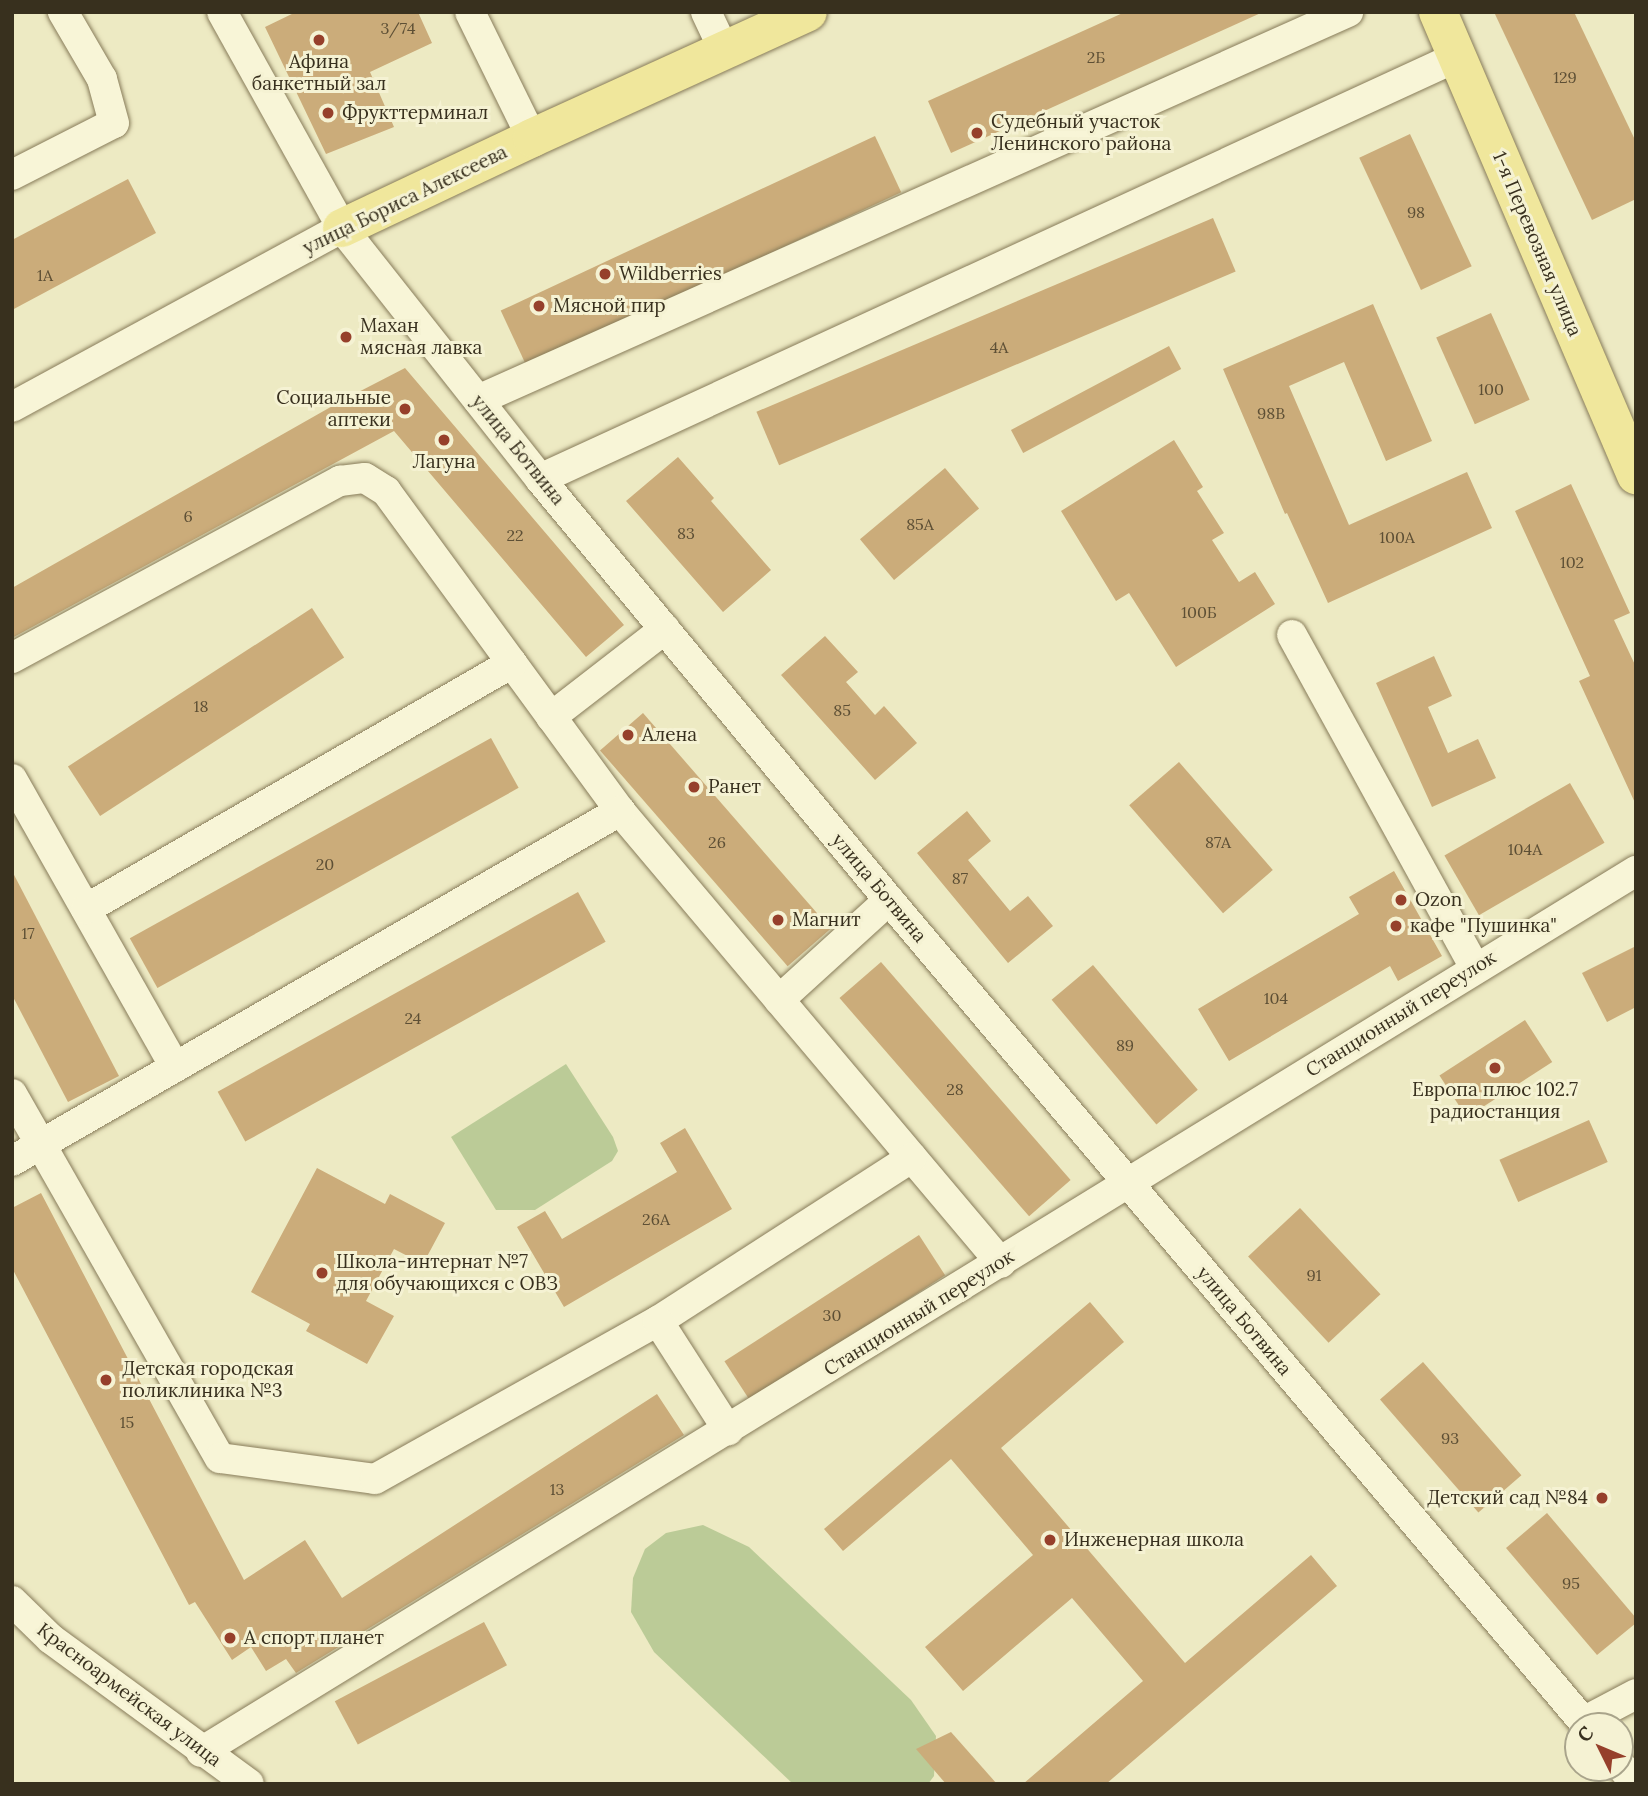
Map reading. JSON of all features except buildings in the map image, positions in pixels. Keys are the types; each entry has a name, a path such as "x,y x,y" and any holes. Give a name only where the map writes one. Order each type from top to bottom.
{"main road":[{"name":"улица Бориса Алексеева","path":"342,228 808,12"},
{"name":"1-я Перевозная улица","path":"1438,12 1636,475"}],"street":[{"path":"12,175 114,123 102,79 63,12"},
{"name":"улица Ботвина","path":"222,12 342,228 540,478 889,900 1575,1712"},
{"path":"470,12 532,138"},
{"path":"706,12 724,50"},
{"path":"478,400 1348,12"},
{"path":"540,478 1457,57"},
{"name":"улица Бориса Алексеева","path":"12,407 342,228"},
{"path":"12,658 340,481 365,478 386,491 620,811 1001,1263"},
{"path":"551,717 665,629"},
{"path":"1292,635 1475,968"},
{"path":"86,909 512,663"},
{"path":"12,779 175,1068"},
{"path":"12,1161 620,811"},
{"name":"Станционный переулок","path":"201,1752 1636,871"},
{"path":"779,1000 889,900"},
{"path":"12,1094 220,1458 375,1479 658,1321 912,1157"},
{"path":"658,1321 728,1430"},
{"name":"Красноармейская улица","path":"12,1601 51,1639 201,1752 249,1784"},
{"path":"1605,1712 1636,1694"}],"green space":[{"path":"566,1064 613,1137 618,1151 612,1161 535,1210 496,1210 451,1137"},
{"path":"703,1525 749,1547 911,1700 936,1736 934,1776 928,1784 793,1784 654,1652 631,1612 633,1578 645,1549 666,1533"}],"place":[{"name":"Афина банкетный зал","path":"319,40"},
{"name":"Фрукттерминал","path":"328,113"},
{"name":"Судебный участок Ленинского района","path":"977,133"},
{"name":"Wildberries","path":"605,274"},
{"name":"Мясной пир","path":"539,306"},
{"name":"Махан мясная лавка","path":"346,337"},
{"name":"Социальные аптеки","path":"405,409"},
{"name":"Лагуна","path":"444,440"},
{"name":"Алена","path":"628,735"},
{"name":"Ранет","path":"694,787"},
{"name":"Ozon","path":"1401,900"},
{"name":"Магнит","path":"778,920"},
{"name":"кафе \"Пушинка\"","path":"1396,926"},
{"name":"Европа плюс 102.7 радиостанция","path":"1495,1068"},
{"name":"Школа-интернат №7 для обучающихся с ОВЗ","path":"322,1273"},
{"name":"Детская городская поликлиника №3","path":"106,1380"},
{"name":"Детский сад №84","path":"1602,1498"},
{"name":"Инженерная школа","path":"1050,1540"},
{"name":"А спорт планет","path":"230,1638"}]}
